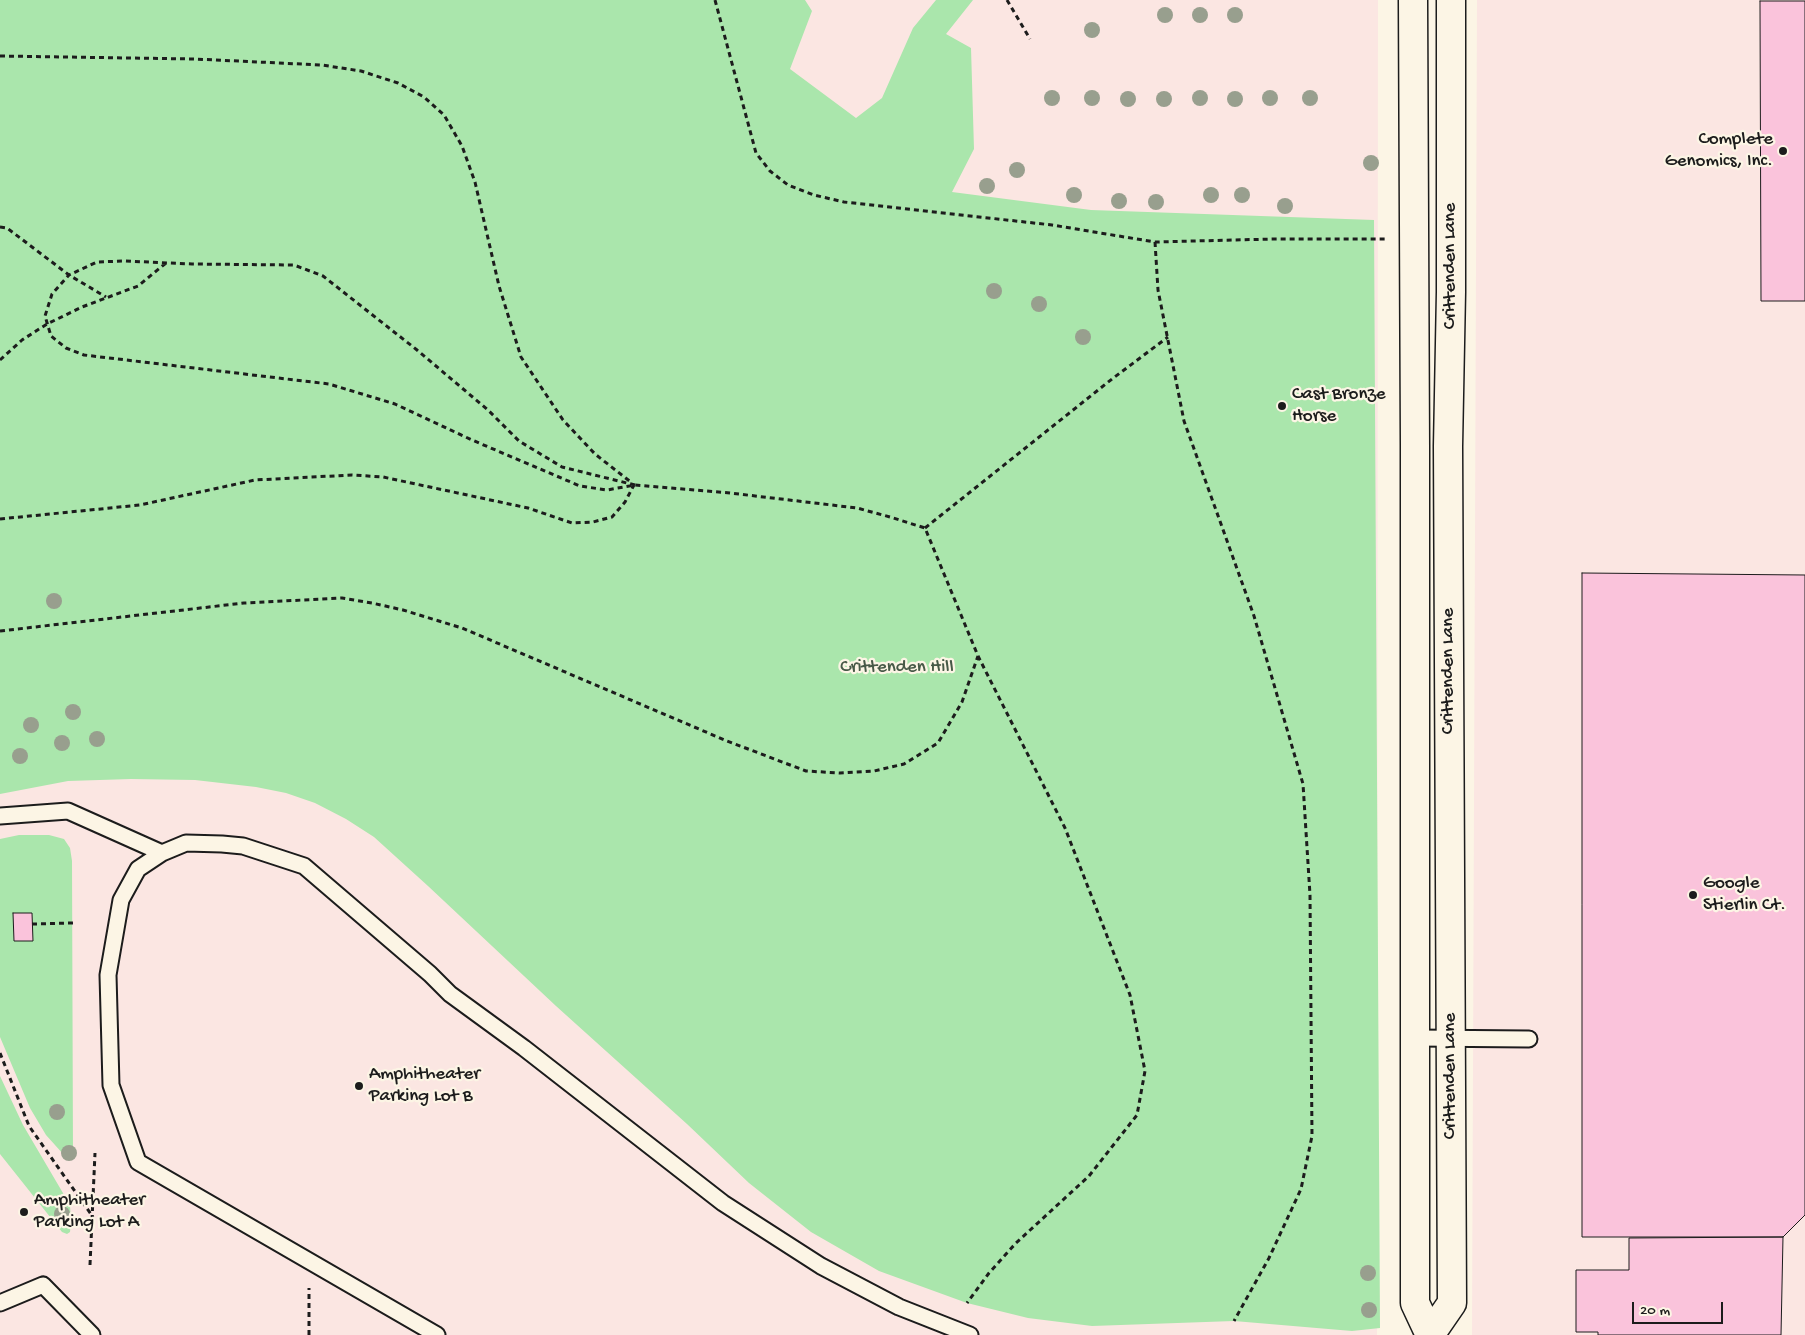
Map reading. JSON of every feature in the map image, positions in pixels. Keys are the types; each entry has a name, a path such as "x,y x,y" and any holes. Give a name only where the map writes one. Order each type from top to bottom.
{"street":[{"name":"Crittenden Lane","path":"1413,0 1415,1303 1430,1335"},
{"name":"Crittenden Lane","path":"1430,1335 1452,1303 1448,446 1451,292 1451,0"}],"lane":[{"path":"0,816 68,811 162,853"},
{"path":"437,1335 138,1162 111,1085 108,975 121,900 138,869 162,853 186,843 222,844 243,846 304,866 430,974 450,994 524,1048 723,1203 821,1266 899,1307 970,1335"},
{"path":"1415,1038 1529,1039"},
{"path":"0,1303 43,1285 92,1335"}],"path":[{"path":"715,0 756,153 770,171 788,184 814,196 844,202 1052,225 1155,242 1274,239 1414,239"},
{"path":"1007,0 1030,39"},
{"path":"0,56 184,59 322,64 361,71 398,83 424,96 444,115 462,146 475,182 499,286 521,357 564,420 595,454 635,485"},
{"path":"0,227 7,228 69,275 107,298"},
{"path":"1155,242 1158,290 1184,421 1254,616 1303,784 1310,895 1312,1136 1301,1189 1269,1258 1234,1321"},
{"path":"635,485 607,490 580,486 472,440 395,404 329,384 84,355 66,348 51,336 45,316 52,294 69,275 97,262 294,265 323,276 417,350 488,410 519,441 562,467 635,485 730,493 857,508 924,528 978,656 1065,828 1130,995 1145,1072 1137,1115 1089,1176 1016,1243 989,1273 967,1303"},
{"path":"0,360 22,340 47,324 82,307 138,286 167,263"},
{"path":"924,528 1168,337"},
{"path":"0,519 140,505 255,480 352,475 383,476 518,506 572,523 594,522 612,518 625,502 635,485"},
{"path":"0,631 244,604 342,598 372,603 403,610 462,628 727,740 806,771 840,773 874,771 904,764 938,743 962,702 978,656"},
{"path":"32,924 73,923"},
{"path":"0,1053 28,1126 93,1217"},
{"path":"90,1265 95,1153"},
{"path":"309,1283 309,1335"}],"shaded area":[{"name":"Crittenden Hill","path":"0,0 1378,0 1377,1335 0,1335"},
{"path":"1477,0 1805,0 1805,1335 1472,1335"}],"green space":[{"name":"Crittenden Hill","path":"0,0 805,0 812,11 790,69 856,118 882,98 913,28 936,0 973,0 946,34 971,48 974,149 952,192 1091,210 1374,220 1380,1328 1352,1331 1234,1321 1092,1326 1028,1318 967,1303 879,1271 811,1232 749,1183 374,837 346,819 315,803 286,793 256,787 195,780 131,779 68,781 0,794"},
{"path":"19,835 49,835 64,839 70,848 72,861 73,1157 71,1159 64,1155 46,1135 30,1108 0,1037 0,839"},
{"path":"0,1076 23,1125 70,1205 70,1232 67,1234 62,1232 0,1154"}],"building":[{"name":"Complete Genomics, Inc.","path":"1760,1 1805,1 1805,301 1761,301"},
{"name":"Google Stierlin Ct.","path":"1582,573 1805,575 1805,1215 1783,1237 1582,1237"},
{"path":"13,913 32,913 33,941 14,941"},
{"path":"1783,1237 1781,1335 1598,1335 1598,1332 1576,1332 1576,1270 1629,1270 1629,1238"}],"place":[{"name":"Complete Genomics, Inc.","path":"1783,151"},
{"name":"Cast Bronze Horse","path":"1282,406"},
{"name":"Google Stierlin Ct.","path":"1693,895"},
{"name":"Amphitheater Parking Lot B","path":"359,1086"},
{"name":"Amphitheater Parking Lot A","path":"24,1212"}]}
